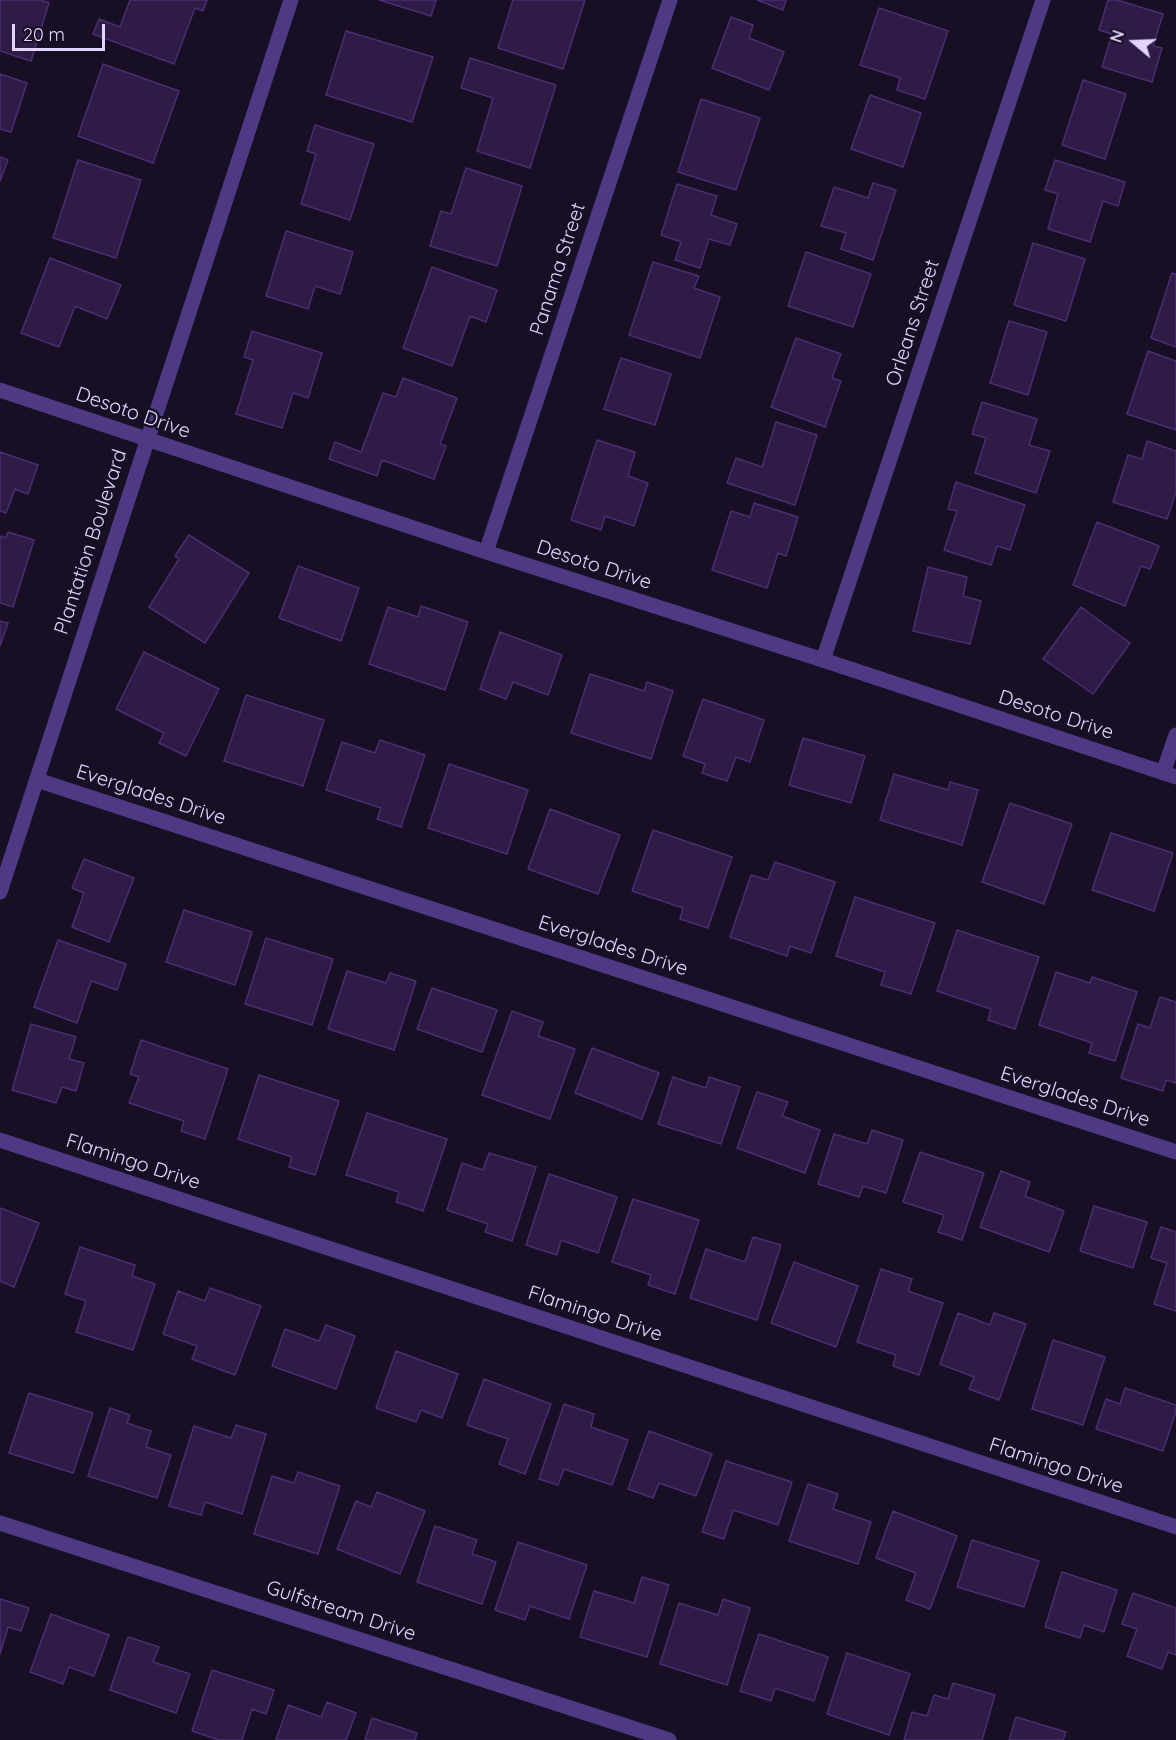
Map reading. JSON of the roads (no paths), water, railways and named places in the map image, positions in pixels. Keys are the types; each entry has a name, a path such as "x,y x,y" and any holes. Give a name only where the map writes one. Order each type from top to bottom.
{"street":[{"name":"Plantation Boulevard","path":"0,892 291,0"},
{"name":"Panama Street","path":"486,552 670,0"},
{"name":"Orleans Street","path":"824,660 1043,0"},
{"name":"Desoto Drive","path":"0,390 486,552 824,660 1170,775"},
{"path":"1170,775 1176,735"},
{"name":"Everglades Drive","path":"37,780 1176,1152"},
{"name":"Flamingo Drive","path":"0,1140 1176,1527"},
{"name":"Gulfstream Drive","path":"0,1523 669,1740"}]}
